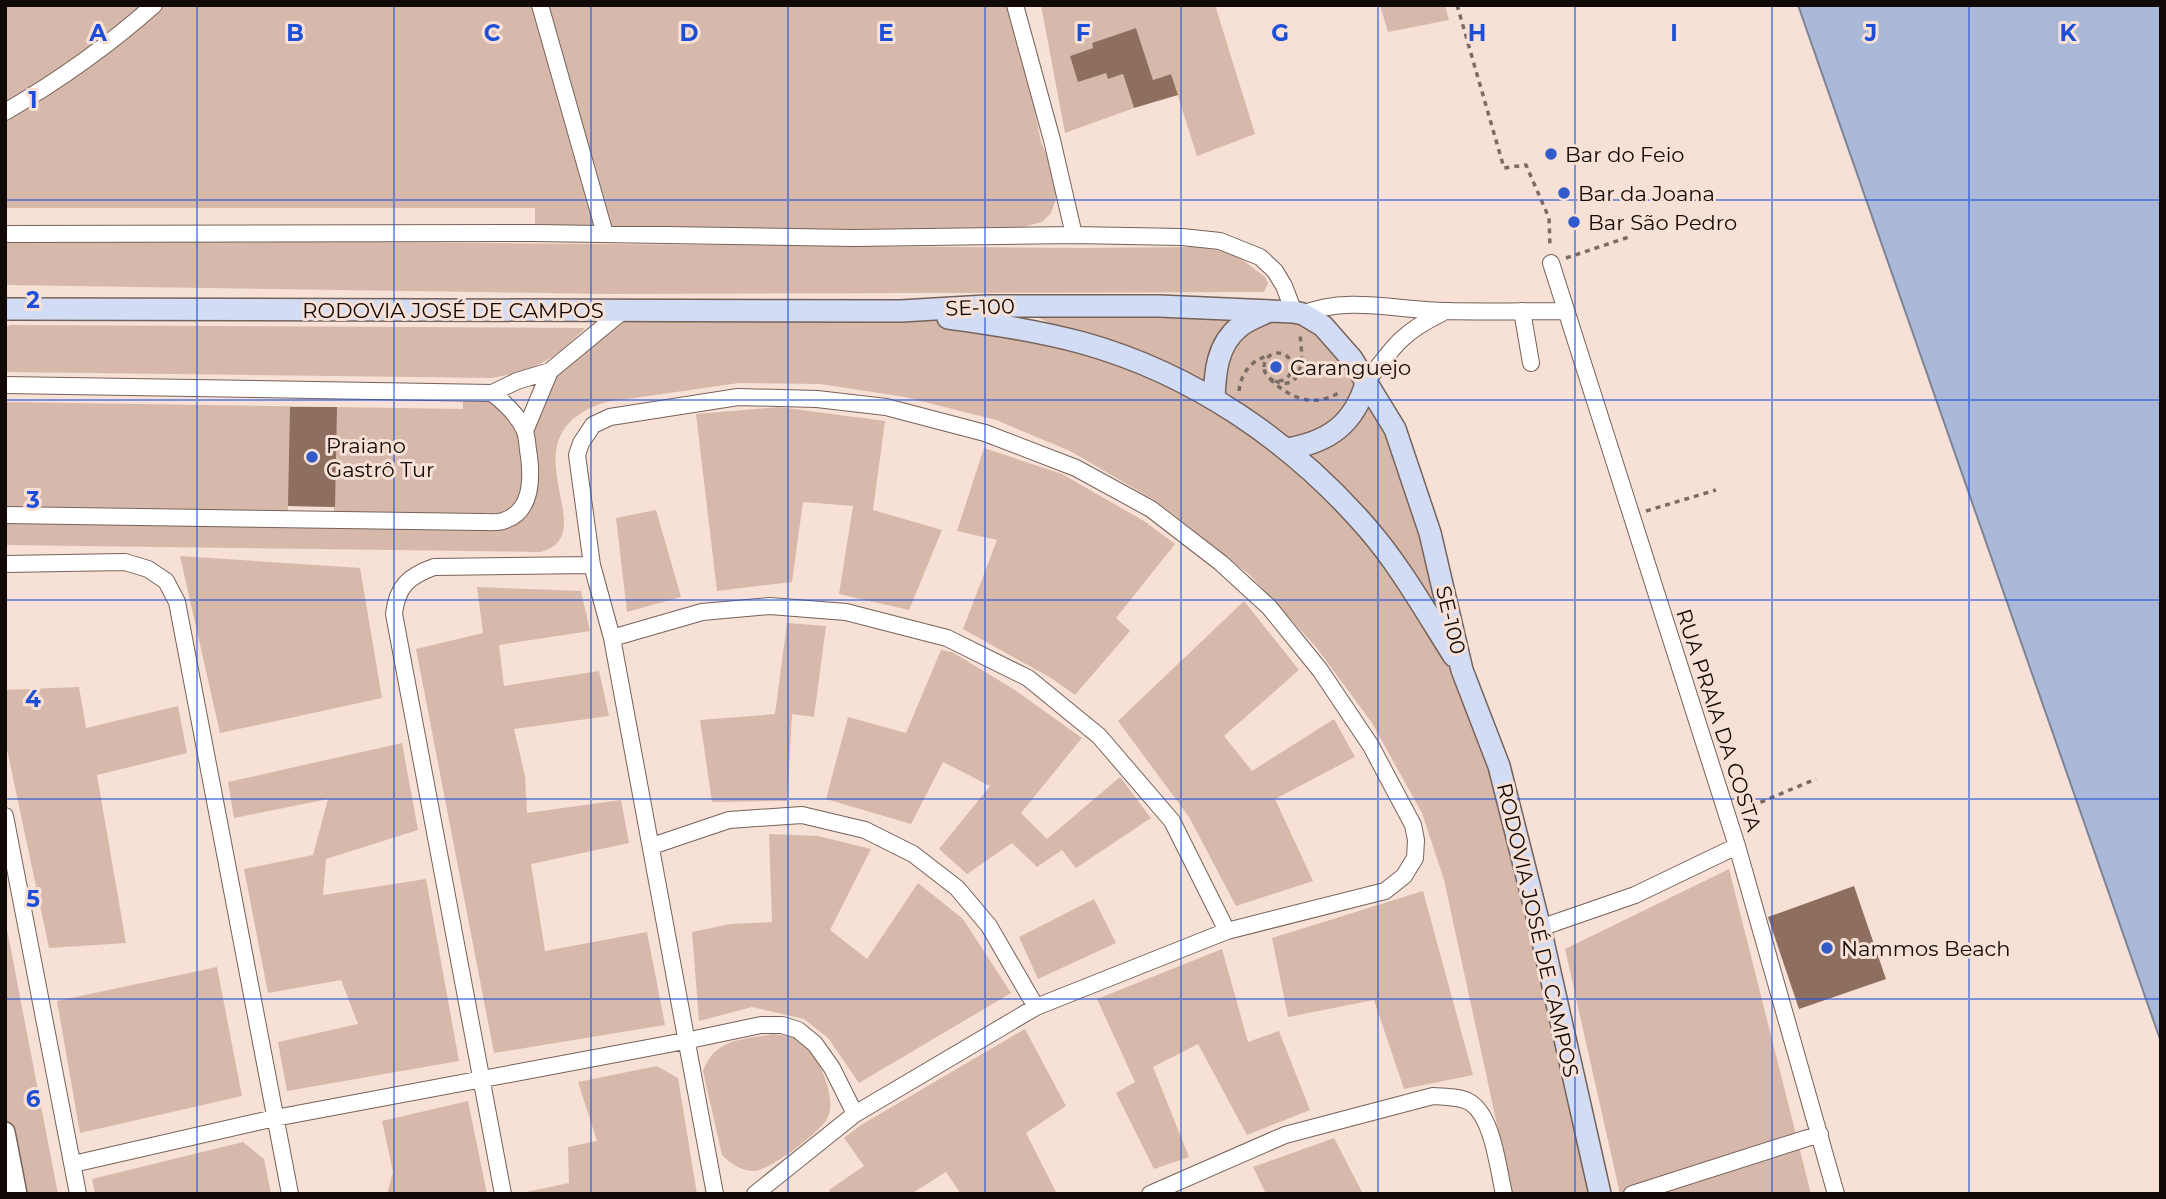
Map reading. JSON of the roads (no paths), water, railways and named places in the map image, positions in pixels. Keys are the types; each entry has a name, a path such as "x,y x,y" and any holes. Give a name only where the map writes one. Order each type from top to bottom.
{"main road":[{"name":"SE-100","path":"901,311 986,306 1159,306 1298,313 1323,326 1352,359 1395,429 1430,533 1462,670"},
{"path":"1214,399 1217,362 1225,343 1239,326 1271,310"},
{"name":"RODOVIA JOSÉ DE CAMPOS","path":"7,311 901,311"},
{"name":"SE-100","path":"901,311 1021,328 1084,344 1143,364 1214,399 1287,449 1369,530 1414,593 1462,670"},
{"path":"1287,449 1307,446 1327,438 1346,422 1361,400 1364,379"},
{"name":"RODOVIA JOSÉ DE CAMPOS","path":"1462,670 1499,766 1540,928 1600,1194"}],"street":[{"path":"5,112 48,87 133,24 154,5"},
{"path":"540,5 605,234"},
{"path":"1015,5 1052,140 1074,235"},
{"path":"5,234 1182,237 1220,241 1260,257 1275,271 1298,313 1338,305 1446,311 1566,311"},
{"name":"RUA PRAIA DA COSTA","path":"1551,263 1737,846 1836,1194"},
{"path":"5,384 492,393 517,381 550,371 624,310"},
{"path":"1364,379 1399,339 1415,326 1446,311"},
{"path":"1522,311 1531,363"},
{"path":"525,431 550,371"},
{"path":"5,515 503,521 516,513 526,501 531,485 525,431 512,410 492,393"},
{"path":"715,1194 612,638 592,565 577,455 581,443 593,425 610,417 738,397 817,399 886,407 985,433 1076,468 1151,509 1221,563 1269,607 1320,670 1371,746 1413,825 1415,858 1404,876 1385,891 1227,931 1036,1007 855,1114 755,1194"},
{"path":"5,564 125,562 148,569 166,582 177,602 290,1194"},
{"path":"503,1194 394,614 395,600 403,586 416,573 434,567 592,565"},
{"path":"612,638 702,612 770,607 846,612 947,638 1028,678 1099,736 1172,821 1227,931"},
{"path":"652,846 729,820 802,815 865,830 914,854 957,888 989,926 1036,1007"},
{"path":"5,816 78,1194"},
{"path":"1540,928 1634,895 1737,846"},
{"path":"73,1164 275,1118 761,1025 782,1025 799,1030 815,1044 832,1068 855,1114"},
{"path":"1150,1194 1285,1135 1433,1096 1469,1101 1481,1112 1504,1194"},
{"path":"5,1132 9,1169 17,1194"},
{"path":"1632,1194 1820,1134"}],"water":[{"path":"1798,5 2161,5 2161,1042"}],"place":[{"name":"Bar do Feio","path":"1551,154"},
{"name":"Bar da Joana","path":"1564,193"},
{"name":"Bar São Pedro","path":"1574,222"},
{"name":"Caranguejo","path":"1276,367"},
{"name":"Praiano Gastrô Tur","path":"312,457"},
{"name":"Nammos Beach","path":"1827,948"}]}
